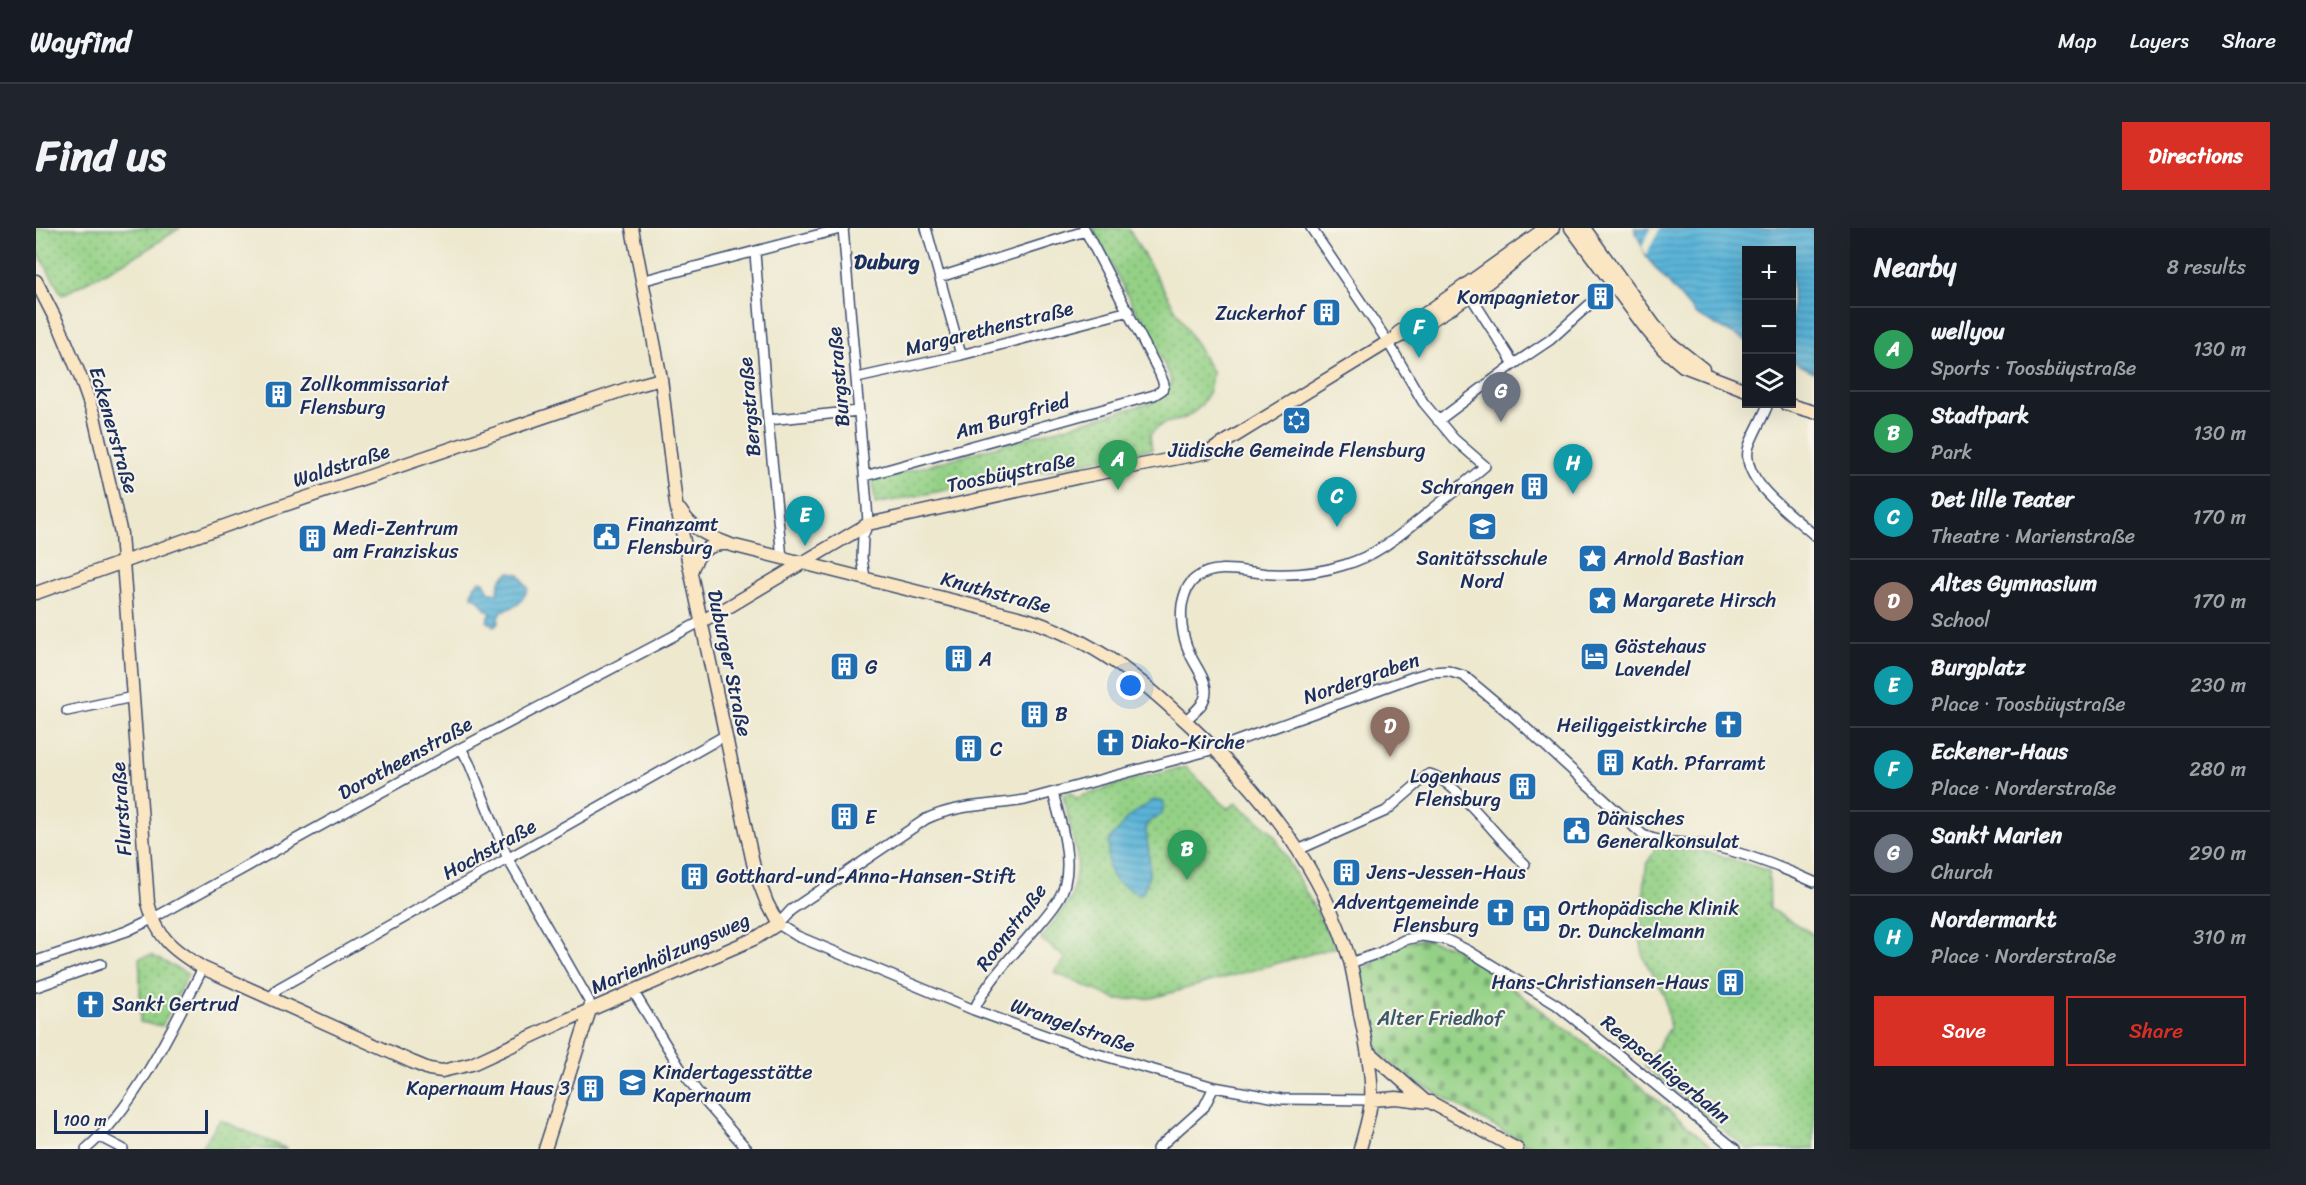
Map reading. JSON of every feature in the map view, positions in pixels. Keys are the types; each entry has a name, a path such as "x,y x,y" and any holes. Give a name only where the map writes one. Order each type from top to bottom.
{"main road":[{"name":"Duburger Straße","path":"632,228 661,379 676,504 755,872 778,924"},
{"path":"1468,291 1523,242 1547,228"},
{"path":"1468,291 1528,251 1553,228"},
{"path":"1571,228 1663,349 1683,366 1742,389"},
{"path":"1584,228 1654,325 1670,343 1688,358 1730,385"},
{"name":"Eckenerstraße","path":"36,281 61,330 94,416 117,514 123,561"},
{"name":"Toosbüystraße","path":"702,621 868,524 1091,475 1209,452 1388,342 1415,330 1468,291"},
{"name":"Waldstraße","path":"36,593 290,502 661,379"},
{"path":"1796,407 1814,412"},
{"name":"Knuthstraße","path":"676,504 687,521 698,531 731,545 1054,627 1139,678 1185,720 1269,807 1298,850 1323,894 1350,963 1367,1050 1372,1100 1360,1149"},
{"name":"Knuthstraße","path":"691,572 695,561 709,547 720,544 731,545"},
{"name":"Flurstraße","path":"123,561 148,903 152,919"},
{"name":"Marienhölzungsweg","path":"152,919 159,934 169,945 203,968 420,1065 442,1071 472,1064 756,938 778,924"},
{"path":"545,1149 590,1010"},
{"path":"1367,1050 1425,1101 1460,1117 1517,1149"},
{"path":"1372,1100 1396,1098 1425,1101"}],"street":[{"path":"641,281 844,228"},
{"name":"Burgstraße","path":"844,228 868,524 863,536 862,558 865,579"},
{"path":"926,228 961,355"},
{"path":"1185,720 1199,708 1206,690 1184,639 1181,626 1183,600 1194,579 1202,573 1219,570 1272,574 1336,567 1365,558 1383,549 1485,466 1454,439 1423,402 1388,342 1311,228"},
{"path":"939,277 1085,230 1129,311"},
{"name":"Bergstraße","path":"755,253 782,558"},
{"path":"1468,291 1514,364"},
{"path":"1438,421 1550,339 1591,303"},
{"name":"Margarethenstraße","path":"857,378 961,355 1129,311"},
{"name":"Am Burgfried","path":"865,476 1154,395 1162,390 1164,384 1129,311"},
{"path":"1766,408 1749,446 1750,469 1758,483 1814,535"},
{"path":"768,420 859,411"},
{"name":"Dorotheenstraße","path":"36,961 127,931 152,919 461,748 702,621"},
{"name":"Nordergraben","path":"1215,749 1413,677 1430,672 1448,671 1464,676 1515,718 1643,835 1663,841 1711,846 1774,864 1814,882"},
{"path":"67,711 132,697"},
{"name":"Hochstraße","path":"271,997 279,988 726,735"},
{"path":"461,748 470,765 507,860 589,1001 590,1010"},
{"name":"Marienhölzungsweg","path":"778,924 791,910 926,819 942,811 961,807 995,805 1053,793 1215,749"},
{"path":"1298,850 1386,811 1429,774 1437,776 1471,805 1506,846 1525,864"},
{"name":"Roonstraße","path":"974,1010 984,992 1052,908 1065,883 1066,849 1053,793"},
{"name":"Wrangelstraße","path":"778,924 797,936 974,1010 1094,1053 1214,1087 1282,1099 1372,1100"},
{"name":"Reepschlägerbahn","path":"1350,963 1379,953 1404,940 1422,936 1447,940 1557,1005 1735,1149"},
{"path":"36,987 101,964"},
{"path":"86,1149 100,1137 124,1105 164,1043 203,968"},
{"path":"633,991 702,1099 747,1149"},
{"path":"1157,1149 1204,1107 1214,1087"},
{"path":"100,1137 123,1149"}],"green space":[{"path":"36,228 180,228 143,252 62,295 36,249"},
{"path":"1092,228 1128,228 1212,372 1203,403 1188,416 1160,425 1150,435 1152,449 875,504 873,481 1154,402 1166,395 1171,383 1169,374"},
{"path":"1186,767 1228,809 1236,803 1273,833 1336,947 1152,998 1118,1000 1055,973 1066,958 1041,939 1072,897 1078,862 1063,795 1071,792 1076,798 1138,778"},
{"path":"1655,848 1709,852 1769,871 1770,909 1814,935 1814,1149 1747,1149 1645,1066 1670,1028 1664,995 1644,959 1640,938 1646,867"},
{"name":"Alter Friedhof","path":"1421,939 1447,945 1467,954 1632,1079 1715,1149 1534,1149 1404,1075 1383,1057 1372,1037 1361,970 1402,944"},
{"path":"151,955 188,974 162,1026 140,1022 139,958"},
{"path":"220,1120 287,1149 200,1149"}],"water":[{"path":"1634,228 1814,228 1814,372 1796,363 1796,246 1742,246 1742,339 1696,315 1647,258"},
{"path":"510,572 519,574 528,589 518,604 502,611 498,618 499,622 494,626 487,621 491,613 478,599 472,597 473,590 479,581 484,582 489,592 497,594 502,578"},
{"path":"1154,800 1164,802 1162,814 1146,824 1150,868 1149,877 1141,895 1112,876 1108,860 1109,843 1110,838 1120,829 1126,819"}],"pier":[{"path":"1651,228 1660,228 1646,255 1642,247"}],"place":[{"name":"Kompagnietor","path":"1600,297"},
{"name":"Zuckerhof","path":"1326,313"},
{"name":"Eckener-Haus","path":"1419,358"},
{"name":"Zollkommissariat Flensburg","path":"279,395"},
{"name":"Jüdische Gemeinde Flensburg","path":"1297,420"},
{"name":"Sankt Marien","path":"1501,422"},
{"name":"Schrangen","path":"1535,487"},
{"name":"wellyou","path":"1118,490"},
{"name":"Nordermarkt","path":"1573,494"},
{"name":"Det lille Teater","path":"1337,527"},
{"name":"Sanitätsschule Nord","path":"1482,527"},
{"name":"Finanzamt Flensburg","path":"606,536"},
{"name":"Medi-Zentrum am Franziskus","path":"312,539"},
{"name":"Burgplatz","path":"805,546"},
{"name":"Arnold Bastian","path":"1593,558"},
{"name":"Margarete Hirsch","path":"1602,600"},
{"name":"Gästehaus Lavendel","path":"1594,657"},
{"name":"A","path":"958,659"},
{"name":"G","path":"844,667"},
{"name":"B","path":"1034,714"},
{"name":"Heiliggeistkirche","path":"1728,725"},
{"name":"Diako-Kirche","path":"1110,742"},
{"name":"C","path":"969,749"},
{"name":"Altes Gymnasium","path":"1390,757"},
{"name":"Kath. Pfarramt","path":"1611,763"},
{"name":"Logenhaus Flensburg","path":"1522,787"},
{"name":"E","path":"844,817"},
{"name":"Dänisches Generalkonsulat","path":"1576,830"},
{"name":"Jens-Jessen-Haus","path":"1346,872"},
{"name":"Gotthard-und-Anna-Hansen-Stift","path":"695,876"},
{"name":"Stadtpark","path":"1187,880"},
{"name":"Adventgemeinde Flensburg","path":"1500,913"},
{"name":"Orthopädische Klinik Dr. Dunckelmann","path":"1537,919"},
{"name":"Hans-Christiansen-Haus","path":"1730,982"},
{"name":"Sankt Gertrud","path":"91,1004"},
{"name":"Kindertagesstätte Kapernaum","path":"632,1083"},
{"name":"Kapernaum Haus 3","path":"591,1088"}],"district":[{"name":"Duburg","path":"887,262"}]}
